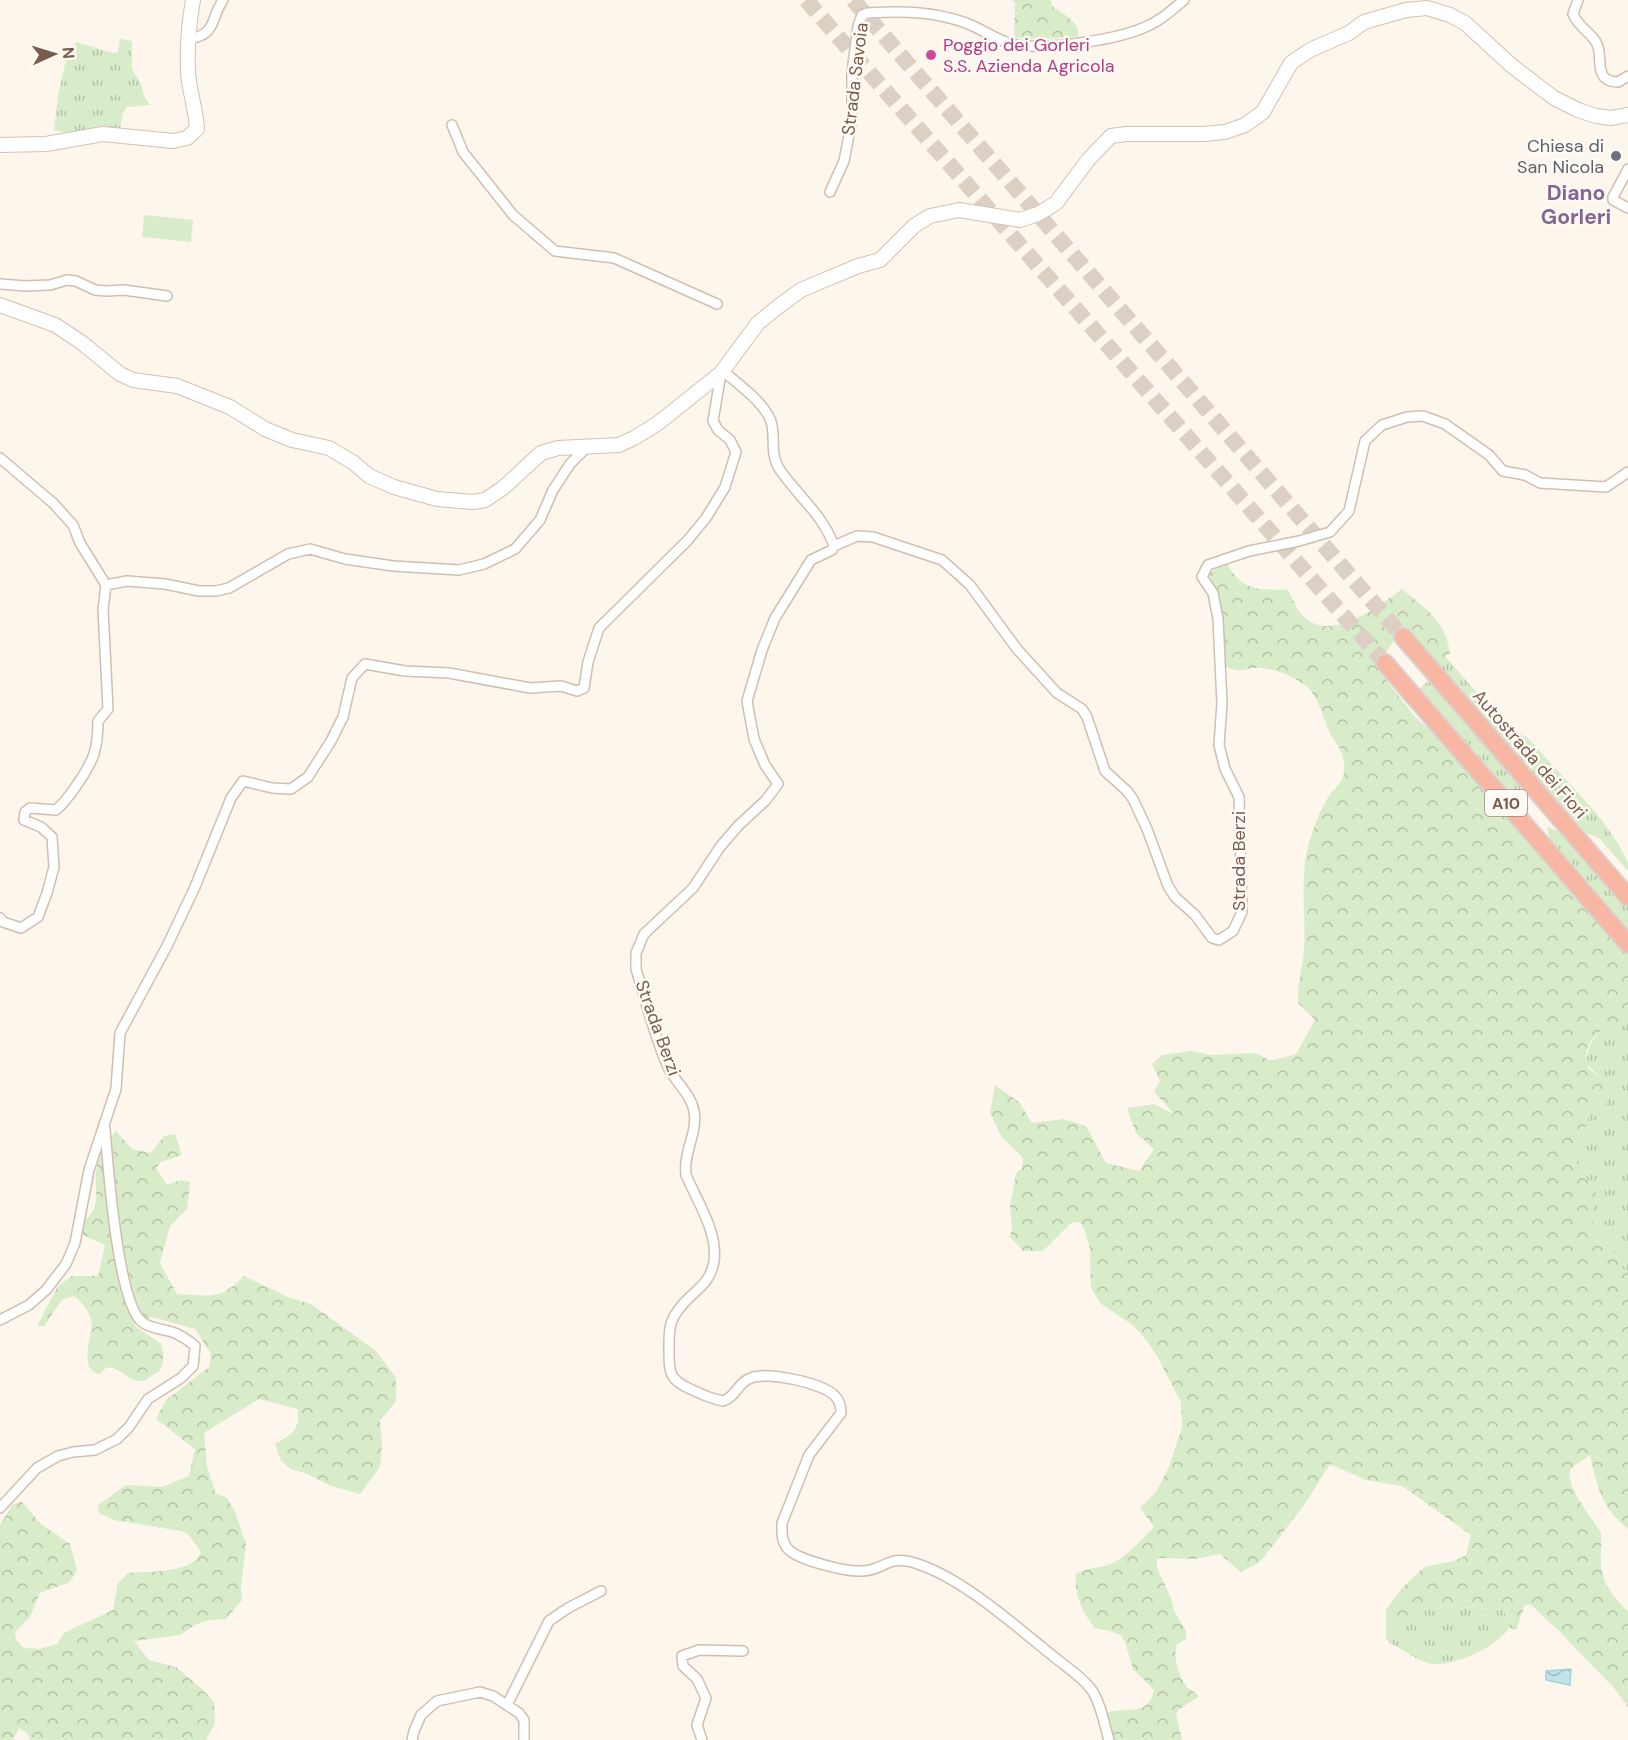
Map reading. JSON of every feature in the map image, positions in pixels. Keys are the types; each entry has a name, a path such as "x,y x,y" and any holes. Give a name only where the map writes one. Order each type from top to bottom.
{"highway":[{"name":"Autostrada dei Fiori","path":"1403,637 1628,897"},
{"name":"A10","path":"1385,663 1628,944"}],"main road":[{"path":"0,145 46,144 103,134 173,141 187,138 197,129 196,111 188,73 193,0"},
{"path":"0,305 55,325 81,342 120,374 134,380 177,386 230,407 265,429 292,440 330,448 354,463 369,476 415,494 437,499 473,502 485,500 503,488 541,453 558,448 619,445 634,438 677,410 722,372 758,323 779,306 801,290 858,266 880,260 914,225 930,216 958,210 1020,220 1038,214 1056,203 1088,160 1111,136 1203,134 1225,132 1245,125 1263,112 1291,63 1299,56 1349,33 1364,22 1406,10 1426,9 1450,15 1465,23 1512,66 1554,98 1596,116 1611,118 1628,115"}],"street":[{"path":"189,39 202,37 212,27 223,0"},
{"name":"Strada Savoia","path":"830,192 844,161 852,119 852,72 858,26 862,15 914,11 966,22 1011,44 1043,46 1115,36 1142,29 1160,20 1184,0"},
{"path":"1578,0 1573,14 1577,24 1593,36 1599,46 1603,76 1618,82 1628,76"},
{"path":"452,125 463,152 513,215 555,251 614,258 717,304"},
{"path":"1628,169 1613,197 1613,200 1628,208"},
{"path":"0,284 50,285 67,280 76,281 94,290 123,290 168,296"},
{"path":"722,372 769,415 773,427 775,460 780,470 819,518 834,546"},
{"path":"0,1320 29,1305 46,1290 66,1264 75,1243 89,1170 116,1089 120,1033 167,946 195,887 231,798 243,781 272,788 291,789 308,777 343,717 352,678 365,664 405,672 449,673 520,686 561,686 577,691 584,688 588,662 599,628 687,542 706,518 725,487 736,452 730,440 718,430 713,421 722,372"},
{"name":"Strada Berzi","path":"1109,1740 1097,1700 1089,1687 1018,1628 956,1582 927,1567 905,1560 889,1561 860,1572 812,1560 790,1551 783,1541 782,1523 804,1463 839,1418 841,1407 836,1397 822,1388 790,1379 760,1376 748,1378 733,1395 723,1401 678,1384 669,1366 669,1330 681,1307 707,1281 714,1262 714,1251 709,1228 686,1174 687,1151 695,1122 693,1106 668,1067 646,1003 635,961 639,943 644,934 693,888 720,847 738,826 766,801 778,783 765,765 754,739 747,701 762,650 775,618 811,560 832,550 834,546 857,536 873,537 942,560 970,585 1017,649 1057,693 1082,710 1087,717 1105,771 1127,790 1133,799 1168,886 1175,897 1195,915 1212,938 1220,940 1233,931 1242,912 1240,806 1239,797 1225,769 1219,745 1222,703 1218,619 1213,593 1202,577 1208,565 1249,551 1330,532 1349,511 1365,441 1382,424 1407,417 1423,416 1445,424 1489,455 1503,471 1525,475 1540,483 1606,486 1628,472"},
{"path":"106,585 127,581 165,584 199,591 216,591 229,588 288,554 310,549 345,560 393,566 459,570 484,564 515,549 540,520 553,490 570,464 587,447"},
{"path":"0,458 53,503 73,525 80,543 106,585 103,609 108,709 98,721 98,734 93,755 64,804 56,810 30,808 25,812 24,820 41,827 52,837 54,867 38,917 21,928 3,922 0,918"},
{"path":"0,1508 37,1468 58,1456 95,1450 117,1439 129,1427 148,1400 181,1378 193,1366 195,1346 187,1339 172,1332 144,1324 131,1306 119,1254 110,1195 105,1125"},
{"path":"507,1704 549,1621 568,1608 602,1591"},
{"path":"702,1740 697,1725 706,1698 697,1679 683,1666 682,1656 699,1650 743,1651"},
{"path":"412,1740 422,1715 437,1701 480,1692 493,1696 519,1713 524,1720 524,1740"}],"green space":[{"path":"1011,0 1051,0 1052,6 1066,15 1077,27 1078,37 1014,38 1015,2"},
{"path":"120,39 132,41 132,69 150,105 127,107 123,113 120,130 71,134 54,130 65,64 76,42 113,53 118,52"},
{"path":"144,215 193,220 191,242 142,237"},
{"path":"1227,564 1239,580 1253,587 1288,590 1302,615 1316,624 1329,626 1355,619 1402,589 1426,609 1444,632 1450,653 1436,662 1407,629 1395,639 1376,667 1416,718 1442,740 1557,875 1628,953 1628,1020 1612,1025 1597,1034 1588,1047 1586,1055 1589,1069 1607,1082 1611,1091 1606,1103 1596,1108 1588,1117 1576,1162 1585,1178 1595,1186 1593,1224 1620,1261 1622,1268 1628,1272 1628,1529 1611,1512 1601,1496 1590,1455 1573,1467 1569,1475 1574,1491 1600,1531 1605,1582 1628,1612 1628,1707 1614,1688 1531,1605 1525,1605 1516,1630 1509,1628 1510,1623 1503,1610 1435,1605 1406,1617 1386,1622 1386,1610 1401,1589 1424,1567 1454,1561 1466,1555 1471,1535 1402,1486 1366,1480 1330,1464 1304,1505 1257,1564 1241,1572 1220,1554 1195,1559 1157,1558 1157,1568 1171,1598 1174,1611 1186,1631 1186,1639 1177,1644 1176,1649 1179,1672 1187,1687 1198,1697 1178,1710 1176,1714 1182,1740 1114,1740 1106,1713 1142,1708 1151,1699 1154,1690 1133,1669 1125,1642 1120,1635 1095,1628 1090,1622 1078,1596 1076,1574 1119,1560 1154,1527 1140,1508 1156,1492 1169,1467 1182,1427 1181,1402 1146,1340 1133,1325 1101,1304 1091,1288 1090,1249 1080,1222 1071,1223 1043,1251 1023,1251 1010,1237 1012,1228 1010,1206 1016,1173 1022,1168 1023,1158 1001,1136 990,1113 995,1085 1020,1103 1032,1123 1064,1119 1086,1126 1106,1163 1139,1171 1154,1149 1136,1133 1127,1108 1154,1104 1175,1115 1154,1092 1160,1081 1152,1064 1162,1055 1191,1051 1211,1055 1255,1053 1271,1061 1296,1054 1315,1020 1298,1003 1304,948 1305,866 1310,839 1317,820 1329,796 1344,775 1343,758 1316,699 1305,685 1270,669 1238,670 1224,665 1216,594 1209,573"},
{"path":"1445,656 1502,722 1529,739 1598,815 1619,845 1628,863 1628,871 1599,838 1586,833 1533,773 1522,765 1436,662"},
{"path":"1432,678 1519,781 1524,800 1506,793 1416,691"},
{"path":"1547,827 1565,834 1628,905 1628,935 1551,845"},
{"path":"1628,1020 1628,1272 1622,1268 1620,1261 1593,1224 1595,1186 1585,1178 1576,1162 1588,1117 1610,1086 1587,1065 1589,1048 1604,1029"},
{"path":"115,1130 132,1149 151,1153 164,1136 175,1134 182,1155 161,1162 156,1168 167,1185 181,1180 190,1182 187,1209 170,1226 160,1263 177,1294 213,1295 227,1290 244,1276 288,1297 311,1304 376,1351 396,1378 396,1401 380,1421 382,1444 380,1467 360,1494 331,1486 291,1469 281,1461 275,1444 294,1431 298,1422 298,1409 259,1399 204,1433 207,1467 216,1494 227,1498 235,1512 246,1544 241,1586 242,1600 226,1619 209,1620 195,1625 180,1635 134,1641 149,1660 176,1667 214,1702 215,1723 206,1740 30,1740 27,1733 19,1728 13,1740 0,1740 0,1525 12,1505 21,1501 41,1524 70,1544 77,1570 70,1582 40,1593 30,1617 15,1632 16,1640 24,1648 39,1649 57,1644 64,1633 113,1610 118,1583 128,1573 180,1568 196,1559 201,1552 188,1534 114,1520 99,1513 98,1505 126,1485 162,1487 189,1476 195,1449 156,1419 166,1400 209,1367 211,1354 195,1329 152,1317 136,1322 135,1326 161,1344 163,1352 163,1363 159,1371 144,1381 133,1380 113,1367 106,1368 99,1374 92,1371 87,1358 91,1319 84,1306 74,1296 62,1300 44,1326 37,1326 58,1286 72,1276 98,1276 105,1245 80,1234 84,1220 94,1208 96,1201 96,1171 99,1159"},
{"path":"1435,1605 1503,1610 1507,1614 1510,1626 1497,1641 1487,1647 1464,1658 1442,1664 1423,1661 1390,1643 1386,1638 1386,1622 1406,1617"}],"water":[{"path":"1571,1669 1570,1685 1546,1680 1546,1671"}],"tunnel":[{"path":"806,0 1385,663"},
{"path":"853,0 1403,637"}],"place":[{"name":"Poggio dei Gorleri S.S. Azienda Agricola","path":"931,55"},
{"name":"Chiesa di San Nicola","path":"1616,156"}],"district":[{"name":"Diano Gorleri","path":"1576,205"}]}
